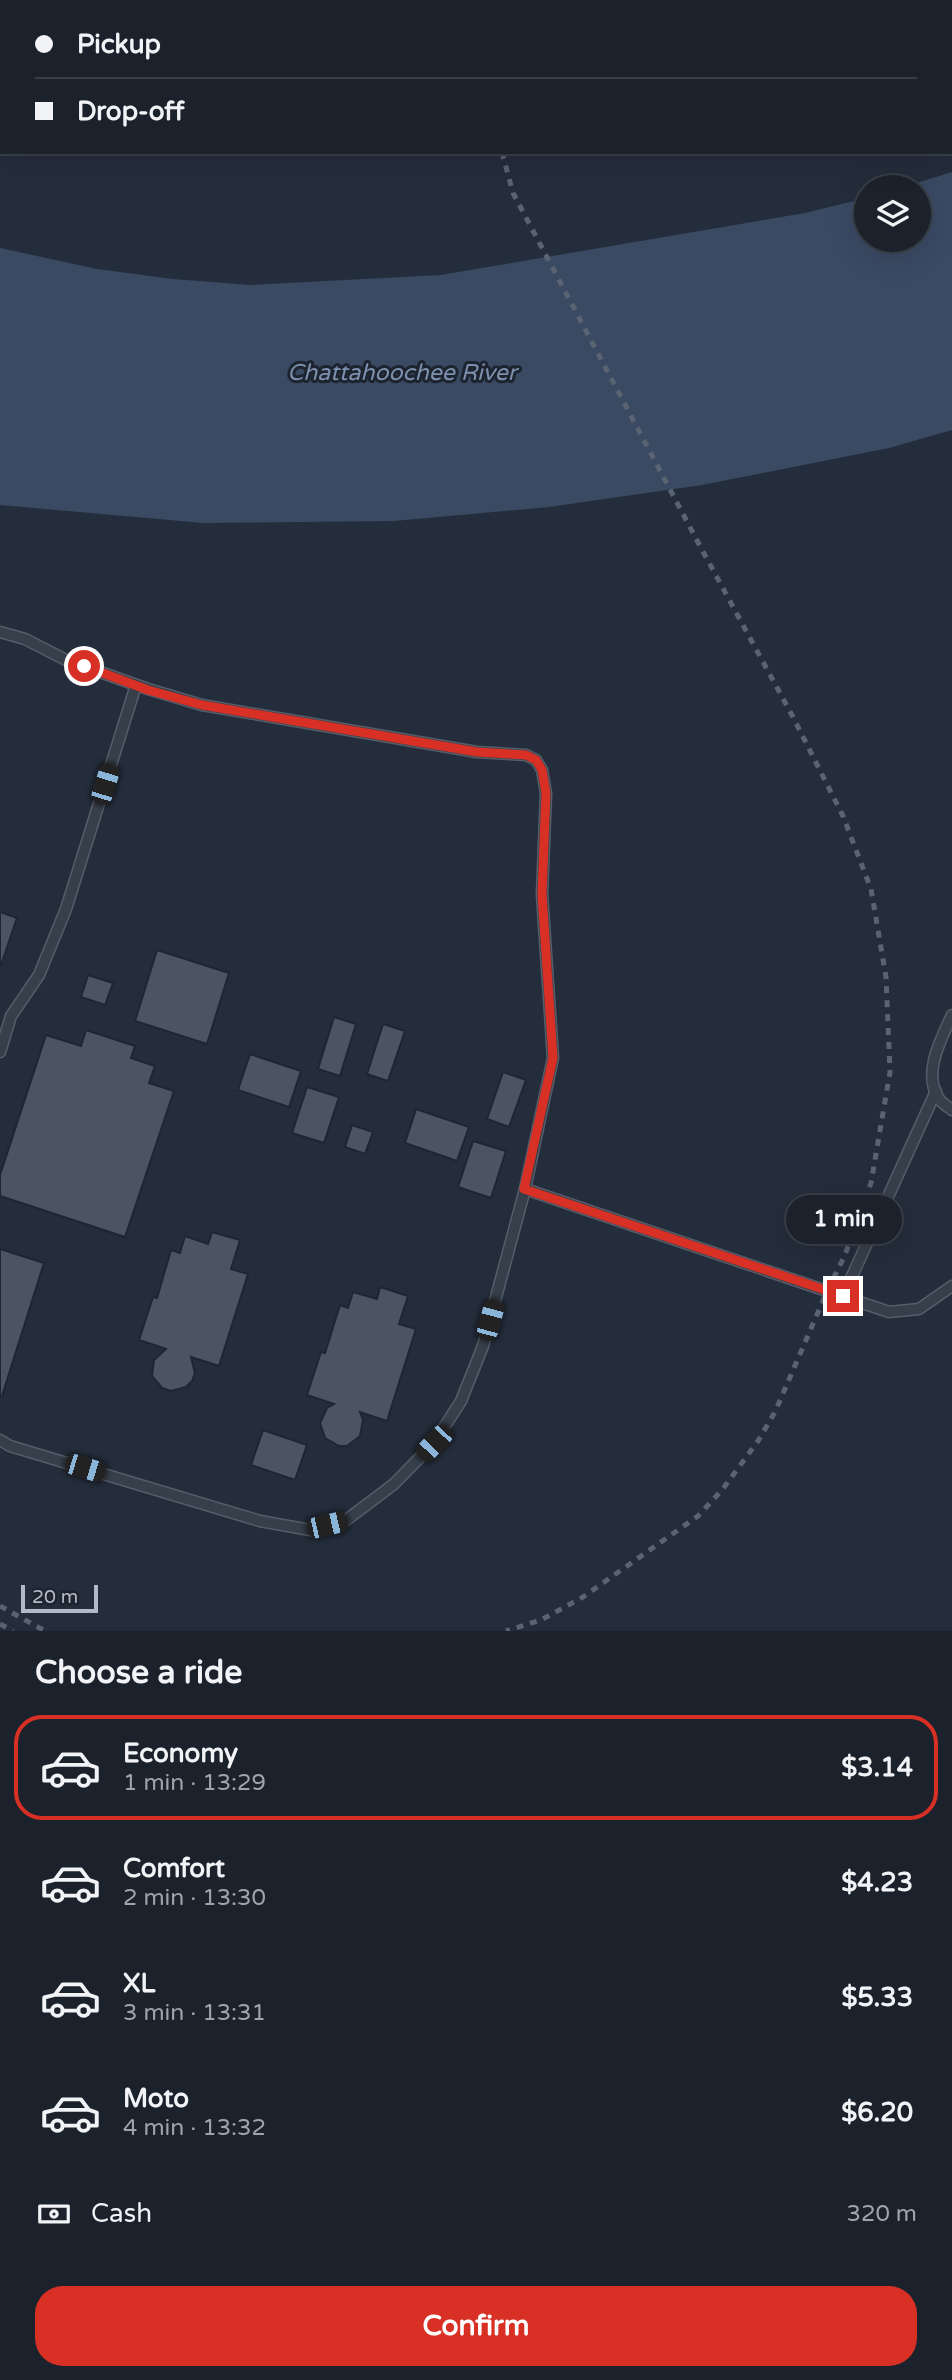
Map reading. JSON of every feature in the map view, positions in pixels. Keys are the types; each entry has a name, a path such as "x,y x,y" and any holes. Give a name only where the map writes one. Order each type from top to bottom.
{"lane":[{"path":"0,632 25,639 66,660 202,705 477,752 526,755 536,760 542,770 546,793 542,894 553,1058 524,1189 483,1346 461,1401 434,1443 394,1484 345,1521 310,1530 260,1521 10,1446 0,1440"},
{"path":"0,1052 11,1016 39,975 66,909 136,685"},
{"path":"952,1015 933,1064 933,1084 939,1100 952,1110"},
{"path":"843,1296 936,1091"},
{"path":"524,1189 889,1312 919,1309 952,1286"}],"water":[{"name":"Chattahoochee River","path":"952,172 952,430 889,448 702,485 549,507 394,521 203,523 0,505 0,248 97,269 251,285 441,275 805,213 854,201 854,252 931,252 931,179"}],"building":[{"path":"0,912 17,918 1,965 0,965"},
{"path":"157,950 229,973 207,1044 135,1021"},
{"path":"88,975 113,983 105,1005 81,997"},
{"path":"334,1017 356,1024 340,1076 318,1069"},
{"path":"383,1024 405,1031 388,1081 367,1074"},
{"path":"86,1030 135,1046 131,1058 155,1066 149,1083 174,1091 125,1237 0,1196 0,1175 46,1035 81,1046"},
{"path":"250,1054 301,1071 289,1107 238,1090"},
{"path":"503,1072 526,1080 509,1127 487,1119"},
{"path":"307,1087 339,1097 324,1143 292,1133"},
{"path":"416,1109 469,1127 457,1161 405,1143"},
{"path":"352,1125 373,1132 365,1154 345,1147"},
{"path":"473,1141 506,1151 491,1198 458,1187"},
{"path":"212,1232 240,1240 231,1269 248,1274 219,1366 191,1357 195,1373 192,1381 186,1387 171,1391 162,1388 152,1376 154,1360 166,1349 139,1340 153,1297 157,1298 171,1250 180,1253 185,1236 208,1244"},
{"path":"0,1249 44,1263 2,1396 0,1396"},
{"path":"380,1287 408,1296 399,1324 416,1329 387,1421 360,1412 363,1420 360,1436 347,1446 339,1446 325,1438 320,1423 327,1408 334,1404 307,1395 321,1352 325,1353 340,1305 348,1308 353,1292 377,1299"},
{"path":"263,1430 307,1445 295,1480 251,1465"}],"railway":[{"path":"503,154 513,193 793,717 843,816 871,889 886,977 890,1072 871,1183 845,1255 775,1412 758,1441 722,1490 698,1516 583,1597 541,1620 506,1631"},
{"path":"0,1606 45,1631"},
{"path":"0,1624 13,1631"}],"route":[{"path":"84,666 148,690 202,705 477,752 526,755 536,760 542,770 546,793 542,894 553,1058 524,1189 843,1296"}]}
